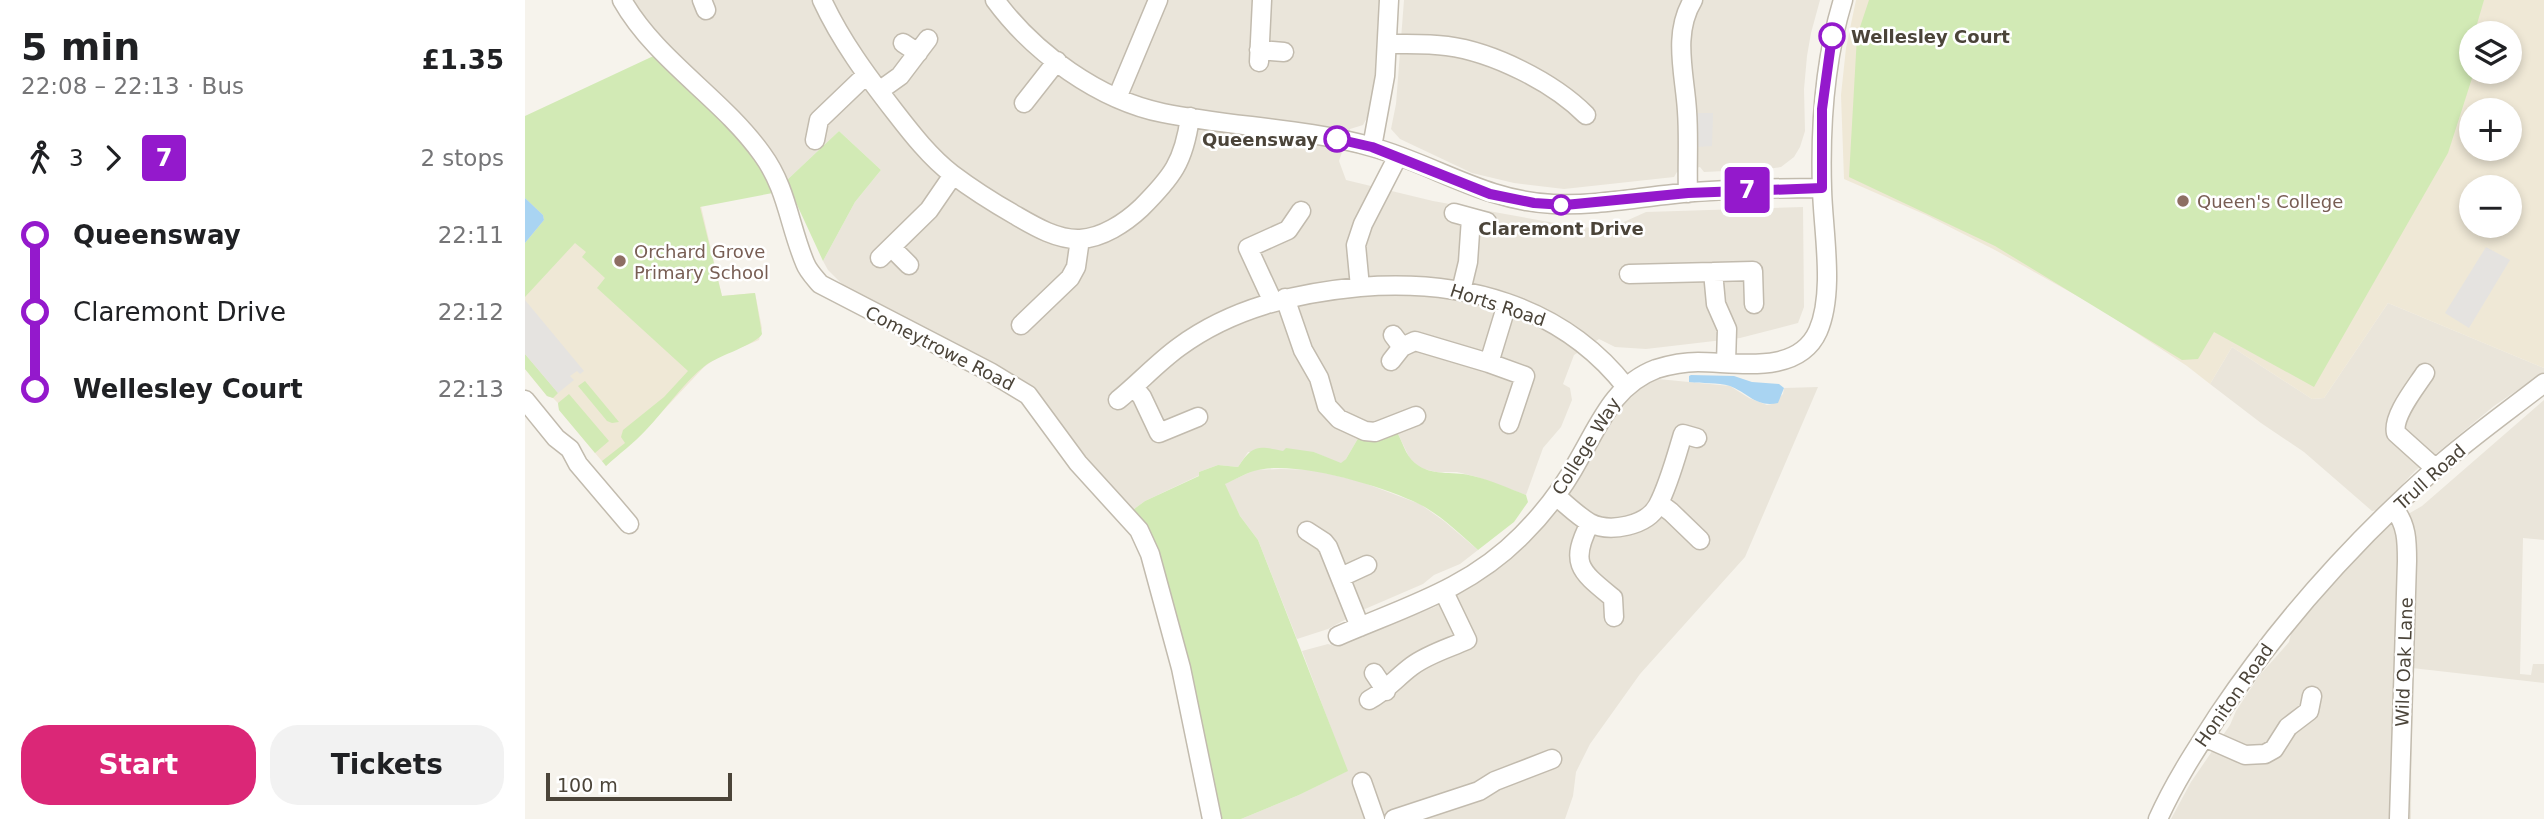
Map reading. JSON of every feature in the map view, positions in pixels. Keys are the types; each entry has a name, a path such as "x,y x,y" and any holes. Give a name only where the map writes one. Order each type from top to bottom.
{"street":[{"name":"Comeytrowe Road","path":"622,0 644,32 747,133 764,157 783,190 805,265 820,284 990,372 1028,395 1078,463 1139,530 1150,554 1181,668 1212,819"},
{"path":"822,0 842,40 866,75 925,149 953,174 1036,227 1059,236 1080,239 1107,231 1133,215 1160,189 1182,159 1190,117"},
{"path":"995,0 1028,36 1057,61 1117,98 1163,113 1337,139 1372,147 1490,194 1534,203 1565,205 1688,193 1822,188"},
{"path":"1117,98 1158,0"},
{"path":"1262,0 1259,56 1284,52"},
{"path":"1372,147 1385,76 1389,0"},
{"path":"1688,193 1687,113 1681,43 1693,0"},
{"name":"College Way","path":"1338,636 1444,592 1493,562 1530,527 1556,496 1613,400 1641,376 1675,364 1695,361 1752,364 1779,361 1805,349 1816,335 1823,315 1825,297 1822,109 1832,36 1843,0"},
{"path":"1387,44 1446,45 1480,53 1581,104"},
{"path":"879,91 900,76 917,45"},
{"path":"1024,103 1057,61"},
{"path":"815,140 819,120 866,75"},
{"path":"1360,287 1356,245 1363,224 1398,156"},
{"path":"909,265 886,253 929,210 953,174"},
{"path":"1301,211 1288,230 1242,251 1279,300 1319,378 1316,398 1339,419 1365,431 1374,432 1406,425"},
{"path":"1461,291 1468,262 1471,218"},
{"path":"1026,313 1070,278 1076,267 1080,239"},
{"path":"1629,274 1713,272 1753,265 1754,304"},
{"path":"1713,272 1716,304 1727,329 1727,363"},
{"name":"Horts Road","path":"1118,400 1170,355 1208,328 1232,316 1279,300 1325,290 1409,284 1461,291 1507,304 1552,322 1595,352 1626,387"},
{"path":"1489,363 1507,304"},
{"path":"1395,348 1415,341 1489,363 1527,371 1509,424"},
{"path":"2425,373 2398,416 2387,427 2435,469"},
{"name":"Trull Road","path":"2323,580 2435,469 2544,383"},
{"path":"1134,387 1142,397 1153,436 1198,417"},
{"path":"525,400 556,438 570,449 578,464 629,524"},
{"path":"1556,496 1590,523 1602,527 1623,527 1646,517 1659,503 1682,433"},
{"path":"1659,503 1700,540"},
{"name":"Wild Oak Lane","path":"2394,509 2403,521 2407,561 2399,819"},
{"path":"1590,523 1578,554 1579,563 1585,573 1618,602"},
{"path":"1307,531 1328,537 1360,626"},
{"path":"1341,577 1367,565"},
{"name":"Honiton Road","path":"2158,819 2182,771 2204,737 2260,656 2323,580"},
{"path":"1369,700 1386,691 1422,659 1474,638 1444,592"},
{"path":"1374,673 1386,691"},
{"path":"2204,737 2245,755 2266,754 2274,749 2288,727 2316,707"},
{"path":"1394,819 1466,796 1495,781 1552,760"},
{"path":"1362,782 1374,819"}],"shaded area":[{"path":"630,0 1379,0 1374,88 1369,114 1363,125 1350,129 1339,161 1346,180 1433,201 1606,230 1646,212 1803,207 1804,307 1798,323 1740,338 1646,349 1615,347 1599,339 1574,355 1563,384 1570,388 1572,400 1561,427 1543,448 1526,495 1477,477 1420,468 1410,459 1398,434 1360,435 1341,464 1314,452 1248,452 1238,467 1218,465 1199,472 1200,475 1145,501 1130,512 1087,466 1038,393 995,363 854,293 828,270 823,261 855,202 881,170 839,131 786,181 753,128 733,113 641,19"},
{"path":"1404,0 1820,0 1807,56 1804,89 1805,131 1800,147 1794,157 1781,167 1704,172 1700,167 1677,172 1674,177 1564,189 1514,183 1472,173 1400,139 1391,129 1396,104"},
{"name":"Queen's College","path":"1856,0 2544,0 2544,368 2388,303 2324,398 2312,399 2232,347 2210,384 2097,307 1926,215 1844,179 1841,95 1846,48"},
{"path":"1696,113 1713,113 1712,146 1696,147"},
{"name":"Orchard Grove Primary School","path":"525,116 701,206 722,296 755,293 762,328 759,340 718,357 704,367 645,430 606,466 559,410 558,403 547,396 525,369"},
{"path":"2486,247 2510,260 2469,328 2445,313"},
{"path":"525,300 584,371 580,374 577,371 570,376 574,380 558,393 525,354"},
{"path":"2388,303 2544,368 2544,372 2494,406 2415,471 2378,510 2372,511 2304,452 2210,384 2232,347 2312,399 2324,398"},
{"path":"1658,379 1730,386 1767,405 1783,394 1784,388 1818,387 1745,557 1640,674 1590,744 1576,772 1573,796 1565,819 1241,819 1347,771 1302,651 1328,644 1335,646 1435,607 1499,563 1622,402 1637,389"},
{"path":"2544,400 2544,540 2523,538 2520,674 2531,675 2533,664 2544,664 2544,683 2412,668 2411,819 2171,819 2191,782 2259,676 2289,642 2293,625 2377,532 2422,506"},
{"path":"1255,470 1312,470 1359,481 1420,504 1478,550 1460,564 1434,575 1423,584 1365,609 1328,629 1297,639 1258,540 1240,516 1224,484"}],"green space":[{"name":"Queen's College","path":"1869,0 2484,0 2478,21 2459,21 2459,84 2470,84 2466,98 2459,98 2459,119 2448,153 2314,387 2214,332 2198,359 2182,360 1995,246 1849,177 1857,36"},
{"name":"Orchard Grove Primary School","path":"662,52 739,134 778,192 700,207 722,296 755,293 762,334 753,342 706,365 641,435 606,466 602,461 625,443 621,437 623,430 664,397 688,371 597,288 605,278 582,257 586,252 575,243 525,297 525,243 544,220 543,215 525,198 525,116"},
{"path":"839,131 881,170 855,202 823,261 786,181"},
{"path":"525,354 558,393 553,398 547,396 525,369"},
{"path":"585,381 619,422 607,421 578,386"},
{"path":"569,394 609,441 595,453 559,410 558,403"},
{"path":"1393,431 1398,434 1409,456 1419,466 1431,471 1486,480 1526,495 1528,502 1514,522 1478,550 1427,508 1384,490 1338,476 1314,471 1271,468 1250,472 1225,484 1240,516 1258,540 1348,771 1241,819 1217,819 1130,512 1145,501 1199,476 1199,472 1218,465 1238,467 1248,454 1257,448 1314,452 1341,463 1360,435"}],"water":[{"path":"525,198 543,215 544,220 525,243"},
{"path":"1691,375 1734,376 1752,382 1779,384 1784,388 1778,403 1771,404 1753,399 1730,386 1689,382"}],"bus line":[{"name":"7","path":"1337,139 1398,156 1490,194 1534,203 1565,205 1688,193 1822,188 1822,109 1832,36"}],"place":[{"name":"Wellesley Court","path":"1832,36"},
{"name":"Queensway","path":"1337,139"},
{"name":"Queen's College","path":"2183,201"},
{"name":"Claremont Drive","path":"1561,205"},
{"name":"Orchard Grove Primary School","path":"620,261"}]}
